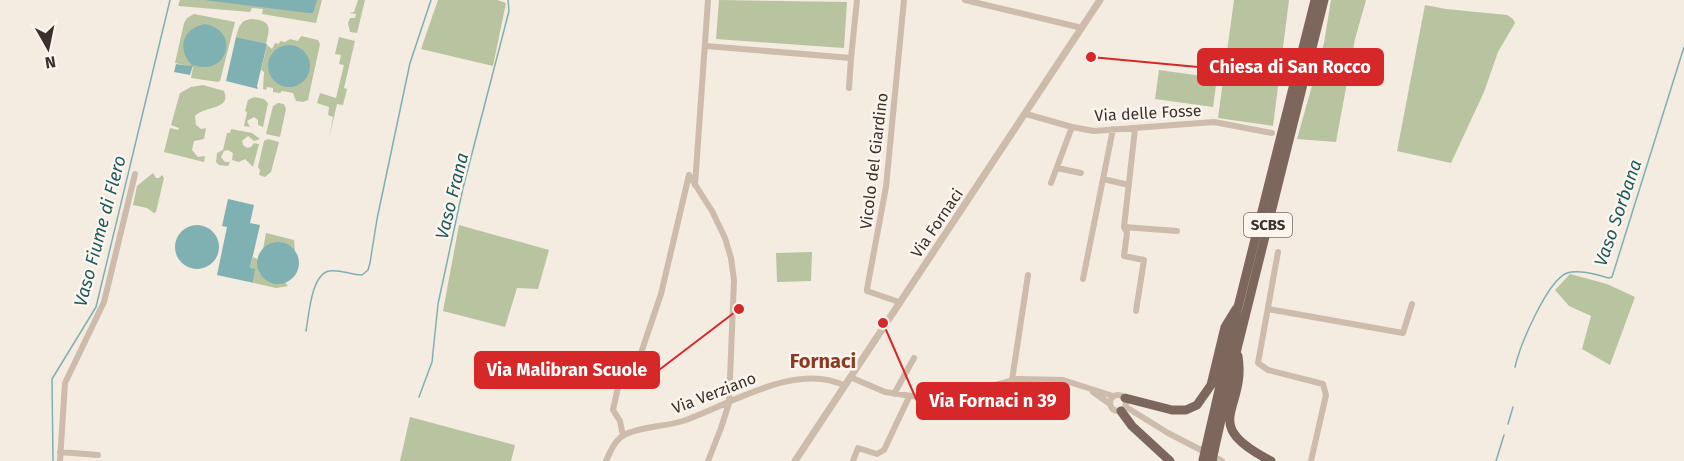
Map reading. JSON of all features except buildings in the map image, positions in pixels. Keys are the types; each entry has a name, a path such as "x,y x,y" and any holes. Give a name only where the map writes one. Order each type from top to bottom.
{"main road":[{"name":"SCBS","path":"1211,453 1238,307 1315,0"},
{"name":"SCBS","path":"1203,461 1211,453 1324,0"},
{"path":"1170,461 1132,426 1124,405 1186,410 1197,405 1211,385 1225,327 1238,307"},
{"path":"1237,349 1239,373 1230,411 1232,430 1245,447 1271,461"}],"street":[{"path":"695,185 708,0"},
{"path":"849,88 857,0"},
{"name":"Vicolo del Giardino","path":"899,302 867,291 867,289 886,187 904,0"},
{"path":"965,0 1082,28"},
{"name":"Via Fornaci","path":"795,461 1100,0"},
{"path":"706,46 851,58"},
{"name":"Via delle Fosse","path":"1026,114 1094,131 1214,122 1272,133"},
{"path":"1051,183 1072,127"},
{"path":"1083,279 1113,129"},
{"path":"1135,129 1124,227 1127,233 1124,256 1144,261 1136,311"},
{"path":"1057,168 1081,173"},
{"path":"60,461 65,382 104,302 135,174"},
{"path":"606,461 615,444 623,436 620,421 613,410 620,378 640,356 661,294 689,176 712,211 725,238 734,280 729,403 708,461"},
{"path":"1103,179 1129,185"},
{"path":"1124,227 1177,231"},
{"path":"1278,252 1258,363 1268,370 1323,384 1326,395 1311,460"},
{"path":"1012,380 1028,275"},
{"path":"1268,309 1403,333 1412,304"},
{"path":"894,394 914,358"},
{"path":"850,377 878,390 909,397 939,400 1012,380 1063,380 1113,396 1121,395 1124,405 1168,433 1222,461"},
{"name":"Via Verziano","path":"623,436 635,431 683,421 774,385 825,378 845,386"},
{"path":"1088,388 1116,411 1124,405"},
{"path":"1110,404 1113,396"},
{"path":"853,461 858,448 877,454 884,450 909,397"},
{"path":"60,453 98,454"}],"green space":[{"path":"180,0 322,0 316,23 262,14 263,9 252,8 250,12 178,6"},
{"path":"358,0 365,0 357,33 350,32 348,23 350,18 355,18 356,14 349,13 354,12"},
{"path":"438,0 497,0 506,3 493,66 421,49"},
{"path":"719,0 847,2 844,48 716,39"},
{"path":"1234,0 1289,0 1273,126 1218,118"},
{"path":"1331,0 1366,0 1355,39 1336,142 1297,139 1324,43"},
{"path":"1425,5 1507,15 1515,23 1498,52 1484,92 1451,163 1397,151"},
{"path":"194,14 235,22 218,82 191,78 193,67 175,63 184,23"},
{"path":"252,19 263,21 268,26 266,44 236,37 242,22"},
{"path":"301,36 318,40 320,44 308,100 303,102 296,101 293,93 273,92 273,88 267,87 266,90 263,89 264,72 261,70 267,45 272,49 275,43 279,44 280,41 285,42 290,39 298,41"},
{"path":"339,37 355,41 344,88 347,89 343,105 337,104 329,139 333,117 328,115 329,107 317,103 320,93 336,98 344,65 339,64 341,55 335,54"},
{"path":"1159,70 1217,78 1213,107 1155,99"},
{"path":"203,85 224,91 225,97 221,105 195,116 196,125 201,129 206,128 204,139 194,141 192,150 198,157 205,156 204,162 164,152 170,128 178,130 179,128 171,125 180,93 191,87"},
{"path":"254,97 264,99 268,103 263,127 258,125 258,120 254,117 247,121 250,127 244,126 248,100"},
{"path":"278,103 284,104 286,109 280,137 266,134 273,106"},
{"path":"231,129 252,133 260,139 254,141 248,136 242,141 247,148 254,143 259,144 253,167 245,159 239,162 232,160 233,153 228,150 224,151 221,157 225,162 230,162 228,166 219,165 216,162 217,153 223,150 227,133 230,133"},
{"path":"268,139 279,142 271,172 265,177 259,175 258,167 264,141"},
{"path":"153,173 156,178 162,175 164,178 154,213 147,208 133,205 137,186"},
{"path":"459,225 549,250 538,289 517,288 505,327 443,311"},
{"path":"266,233 294,240 295,251 283,243 263,249"},
{"path":"812,252 811,281 777,282 776,253"},
{"path":"253,257 257,259 259,273 270,282 285,282 288,286 276,288 254,283 250,268"},
{"path":"1570,274 1607,284 1635,297 1610,365 1582,349 1591,316 1569,306 1555,290"},
{"path":"410,417 515,445 511,461 400,461"}],"water":[{"path":"204,0 317,0 313,13 308,13"},
{"path":"205,24 216,28 223,35 226,51 222,59 205,67 193,65 190,75 174,72 176,64 192,65 184,52 184,40 191,30"},
{"path":"236,37 267,44 258,89 226,81"},
{"path":"289,45 304,51 310,66 304,81 289,87 274,81 268,66 274,51"},
{"path":"228,199 254,205 250,223 260,225 250,268 255,269 254,283 217,275 227,227 222,226"},
{"path":"197,225 206,226 213,231 218,238 218,256 213,263 206,268 197,269 188,268 181,263 176,256 175,247 176,238 181,231 188,226"},
{"path":"278,242 293,248 299,263 293,278 278,284 263,278 257,263 263,248"}],"waterway":[{"name":"Vaso Fiume di Flero","path":"53,461 52,379 96,307 170,0"},
{"name":"Vaso Frana","path":"306,331 312,296 323,274 329,271 341,271 362,275 368,270 410,63 431,0"},
{"name":"Vaso Frana","path":"419,397 432,362 438,304 463,188 509,11 508,0"},
{"name":"Vaso Sorbana","path":"1515,367 1535,315 1559,278 1567,273 1577,272 1612,277 1684,47"},
{"name":"Vaso Sorbana","path":"1508,424 1513,407"},
{"name":"Vaso Sorbana","path":"1496,461 1504,435"}],"place":[{"name":"Chiesa di San Rocco","path":"1091,57"},
{"name":"Via Malibran Scuole","path":"739,309"},
{"name":"Via Fornaci n 39","path":"883,323"}],"district":[{"name":"Fornaci","path":"823,361"}]}
